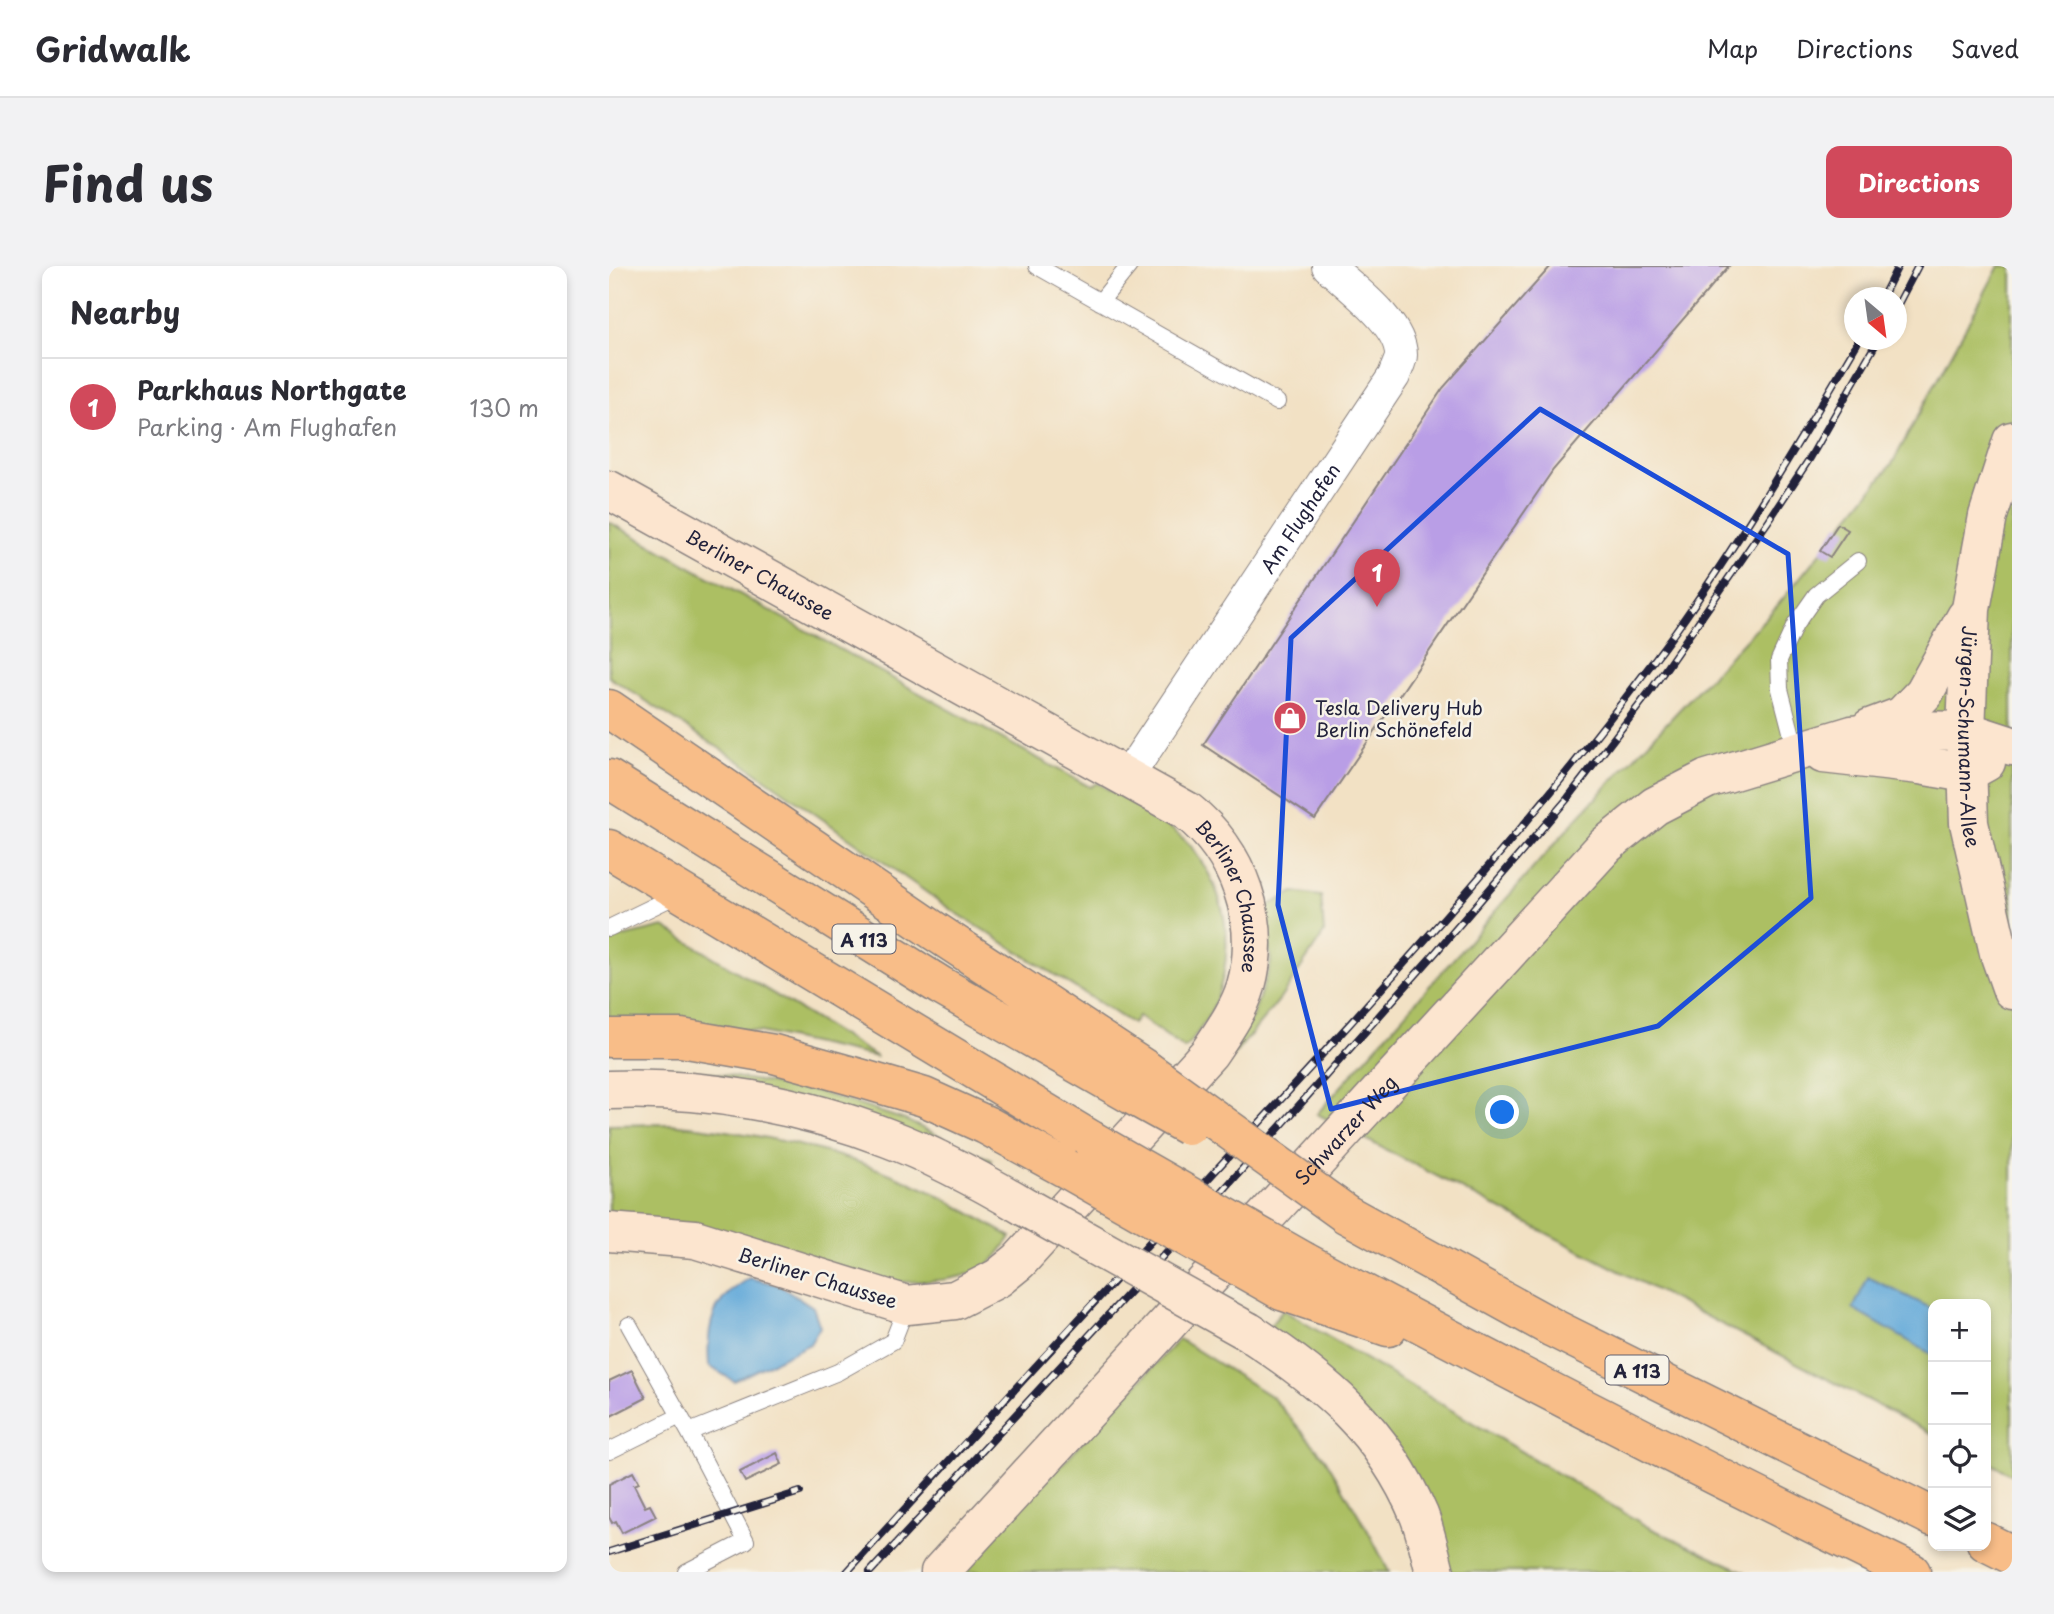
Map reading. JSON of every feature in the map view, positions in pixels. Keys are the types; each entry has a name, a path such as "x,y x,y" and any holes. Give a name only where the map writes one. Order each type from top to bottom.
{"highway":[{"path":"609,709 936,932 1139,1082"},
{"name":"A 113","path":"609,779 930,979 1139,1082 1346,1214 1553,1328 1928,1515"},
{"name":"A 113","path":"609,849 1091,1140 1294,1277 1496,1364 1911,1572"},
{"path":"609,1038 681,1038 774,1054 923,1097 986,1125 1065,1168 1294,1277"},
{"path":"1991,1544 2012,1555"}],"street":[{"name":"Am Flughafen","path":"1128,776 1394,376 1401,356 1398,339 1389,324 1328,266"},
{"name":"Jürgen-Schumann-Allee","path":"2012,441 1988,516 1971,609 1966,731 1969,823 1999,953 2012,990"},
{"name":"Berliner Chaussee","path":"609,490 1187,811 1221,847 1244,888 1253,931 1251,961 1245,988 1232,1017 1209,1053 1019,1261 998,1278 955,1300 908,1305 695,1239 609,1232"},
{"path":"1851,735 1902,716 1924,694 1971,609"},
{"name":"Schwarzer Weg","path":"940,1572 1605,845 1655,806 1707,779 1851,735 1907,730 1966,731 2012,747"},
{"name":"Schwarzer Weg","path":"1797,751 1966,773 2012,747"},
{"path":"609,1090 693,1093 739,1098 821,1117 888,1138 987,1185 1249,1332 1288,1357 1335,1394 1355,1415 1392,1463 1419,1516 1435,1572"}],"lane":[{"path":"1037,266 1277,402"},
{"path":"1100,302 1129,266"},
{"path":"1797,751 1780,689 1779,660 1795,625 1817,595 1858,561"},
{"path":"609,928 681,893"},
{"path":"689,1432 838,1373 893,1341 908,1305"},
{"path":"629,1325 746,1541 686,1572"},
{"path":"609,1451 680,1416"}],"highlighted area":[{"path":"1540,409 1788,554 1811,898 1658,1026 1331,1109 1278,905 1291,638"}],"green space":[{"path":"1999,266 2012,266 2012,1475 1991,1464 1991,1299 1928,1299 1928,1431 1317,1114 1580,815 1777,606 1892,464"},
{"path":"609,522 1090,787 1097,783 1176,832 1188,843 1209,875 1217,892 1226,929 1225,967 1221,986 1205,1022 1185,1049 1138,1016 1133,1024 950,909 750,768 609,677"},
{"path":"1294,892 1321,896 1324,933 1280,999 1225,1066 1221,1064 1253,1015 1271,963 1264,908"},
{"path":"664,927 877,1057 760,1032 609,1019 609,940"},
{"path":"609,1067 674,1068 816,1091 905,1120 992,1160 986,1167 609,1075"},
{"path":"670,1124 767,1138 862,1164 934,1193 1011,1237 993,1260 969,1274 943,1280 892,1282 609,1224 609,1125"},
{"path":"1283,1310 1648,1527 1745,1572 1445,1572 1431,1513 1270,1326"},
{"path":"1179,1339 1272,1397 1325,1458 1389,1572 961,1572"}],"water":[{"path":"1868,1277 1928,1307 1928,1352 1853,1309"},
{"path":"750,1278 779,1285 813,1307 820,1327 810,1344 734,1381 709,1366 709,1337 714,1314 720,1304 737,1286"}],"building":[{"path":"1551,266 1729,266 1553,470 1315,819 1203,745 1443,388"},
{"path":"1838,524 1848,530 1830,557 1820,551"},
{"path":"632,1370 646,1398 609,1417 609,1381"},
{"path":"777,1453 782,1464 745,1482 740,1472"},
{"path":"633,1472 639,1483 634,1485 645,1507 650,1505 656,1516 622,1533 616,1521 612,1523 609,1517 609,1484"}],"railway":[{"path":"1888,287 1898,266"},
{"path":"1907,287 1918,266"},
{"path":"847,1572 1344,1031 1515,836 1623,701 1700,597 1853,350"},
{"path":"870,1572 1212,1203 1436,952 1568,798 1651,690 1769,520 1810,458 1872,350"},
{"path":"609,1552 800,1492"}],"place":[{"name":"Parkhaus Northgate","path":"1377,607"},
{"name":"Tesla Delivery Hub Berlin Schönefeld","path":"1290,718"}]}
